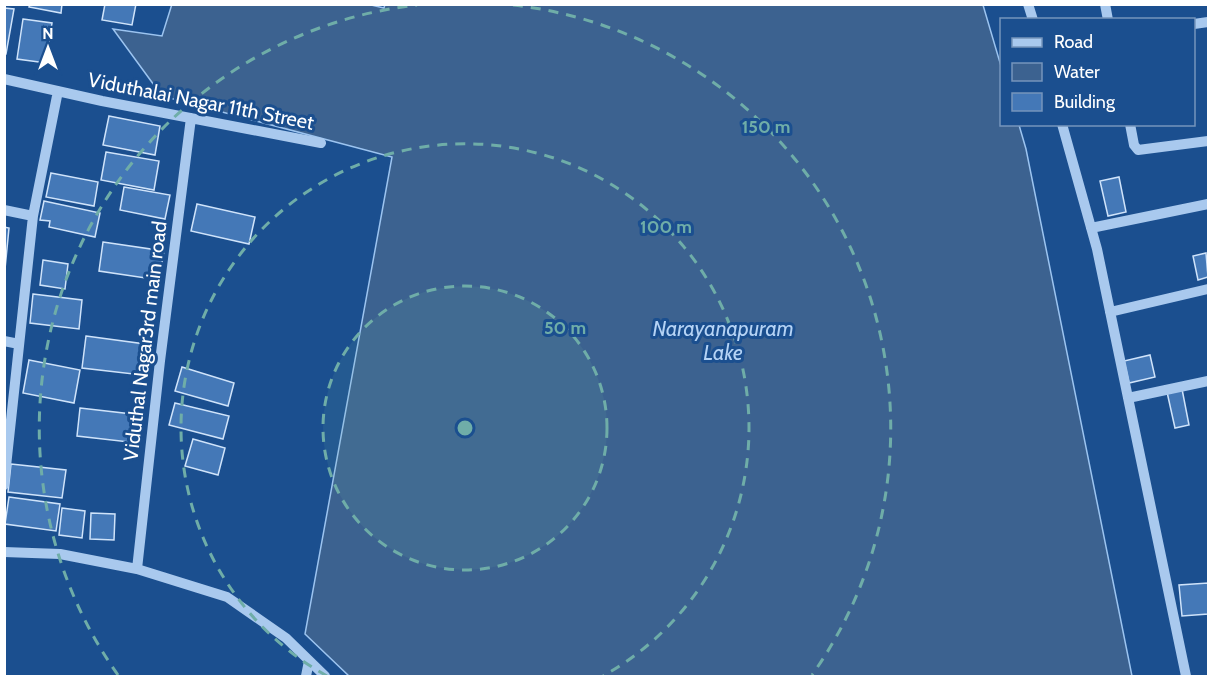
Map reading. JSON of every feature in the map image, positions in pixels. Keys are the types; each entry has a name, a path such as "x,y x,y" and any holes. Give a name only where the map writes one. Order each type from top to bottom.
{"street":[{"name":"Viduthalai Nagar 11th Street","path":"4,79 191,118 321,142"},
{"path":"4,485 33,216 58,91"},
{"name":"Viduthal Nagar3rd main road","path":"137,569 191,118"},
{"path":"1063,126 1091,228 1110,312 1186,676"},
{"path":"1130,126 1134,145 1138,150 1209,141"},
{"path":"1091,228 1209,204"},
{"path":"4,210 33,216"},
{"path":"1110,312 1209,289"},
{"path":"4,341 19,344"},
{"path":"1128,398 1209,381"},
{"path":"4,552 60,554 137,569 227,597 286,638 325,676"},
{"path":"306,676 309,661"}],"water":[{"name":"Narayanapuram Lake","path":"172,4 367,4 384,8 385,4 983,5 1000,63 1000,126 1019,126 1026,149 1132,676 349,676 305,634 392,157 162,96 113,29 162,36"}],"building":[{"path":"30,4 62,4 61,13 29,7"},
{"path":"105,4 136,4 132,25 102,20"},
{"path":"4,8 14,9 6,54 4,54"},
{"path":"23,19 52,23 46,63 17,59"},
{"path":"109,116 160,126 155,155 103,145"},
{"path":"106,152 159,161 154,190 101,180"},
{"path":"51,173 98,182 94,206 46,197"},
{"path":"1119,177 1126,212 1108,216 1100,181"},
{"path":"124,187 170,195 165,219 120,210"},
{"path":"44,201 100,213 95,237 49,227 50,221 40,220"},
{"path":"197,204 255,217 249,244 191,231"},
{"path":"4,227 9,228 5,269 4,269"},
{"path":"103,242 164,251 159,280 99,271"},
{"path":"1206,253 1208,277 1198,280 1193,256"},
{"path":"43,260 68,264 65,289 40,285"},
{"path":"33,294 82,300 79,329 30,323"},
{"path":"86,336 145,344 142,375 82,368"},
{"path":"1150,355 1155,377 1129,383 1124,361"},
{"path":"29,360 80,370 74,403 23,393"},
{"path":"182,367 234,383 228,406 175,391"},
{"path":"1182,389 1189,425 1175,428 1167,392"},
{"path":"175,403 229,416 223,439 169,425"},
{"path":"80,408 132,414 129,442 77,436"},
{"path":"193,439 225,448 218,475 185,466"},
{"path":"11,464 66,470 62,498 8,492"},
{"path":"9,497 60,504 56,531 5,524"},
{"path":"62,508 85,511 82,538 59,535"},
{"path":"91,513 115,514 114,540 90,539"},
{"path":"1208,583 1208,614 1182,616 1179,585"}]}
